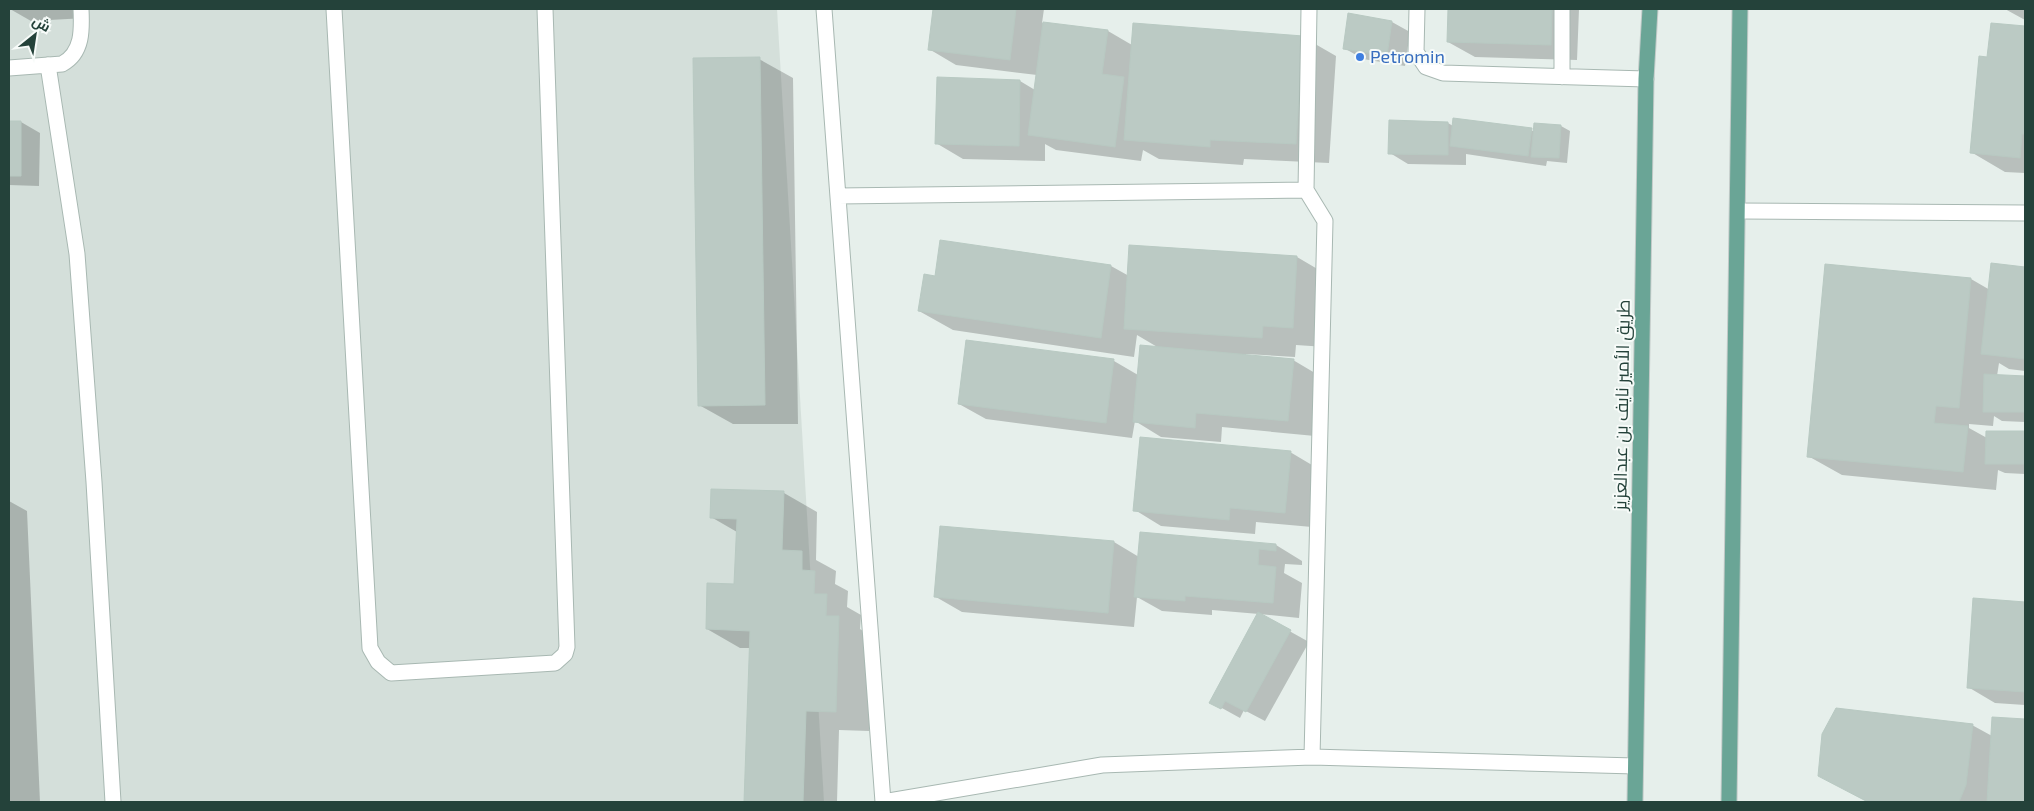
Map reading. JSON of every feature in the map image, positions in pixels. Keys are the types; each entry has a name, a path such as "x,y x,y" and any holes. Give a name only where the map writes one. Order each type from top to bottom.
{"main road":[{"name":"طريق الأمير نايف بن عبدالعزيز","path":"1635,802 1646,79 1650,9"},
{"path":"1729,802 1739,211 1740,9"}],"street":[{"path":"9,68 62,64 74,54 82,34 81,9"},
{"path":"334,9 370,648 378,662 391,673 555,663 565,654 568,647 545,9"},
{"path":"824,9 883,802 1102,765 1312,756 1635,766"},
{"path":"1309,9 1306,190 1326,221 1312,756"},
{"path":"1417,9 1416,52 1426,67 1443,73 1646,79"},
{"path":"1562,9 1562,77"},
{"path":"48,65 77,254 94,482 113,802"},
{"path":"838,196 1306,190"},
{"path":"1739,211 2025,213"}],"shaded area":[{"path":"9,9 777,9 824,802 9,802"}],"building":[{"path":"933,9 1016,9 1010,60 928,50"},
{"path":"1448,9 1552,9 1551,45 1447,42"},
{"path":"1348,13 1392,21 1387,56 1343,49"},
{"path":"1043,22 1108,30 1102,74 1124,77 1115,147 1028,135"},
{"path":"1133,23 1303,36 1296,144 1210,140 1210,147 1124,140"},
{"path":"1991,23 2025,26 2025,134 2022,134 2020,158 1970,153 1979,56 1987,57"},
{"path":"760,57 765,405 698,406 693,58"},
{"path":"937,77 1020,80 1019,146 935,144"},
{"path":"1453,118 1532,128 1528,156 1450,146"},
{"path":"1389,120 1448,122 1448,155 1388,154"},
{"path":"9,121 21,121 21,176 9,176"},
{"path":"1534,123 1561,125 1559,158 1531,157"},
{"path":"940,240 1111,265 1101,338 918,311 924,274 935,276"},
{"path":"1129,245 1297,256 1293,328 1263,326 1262,338 1124,329"},
{"path":"1991,263 2025,267 2025,359 1981,354"},
{"path":"1825,264 1971,278 1959,408 1936,406 1934,423 1968,426 1963,472 1807,457"},
{"path":"966,340 1114,359 1106,423 958,404"},
{"path":"1140,345 1294,359 1288,421 1196,413 1195,428 1133,422"},
{"path":"1984,374 2025,376 2025,412 1983,412"},
{"path":"1986,431 2025,431 2025,464 1985,464"},
{"path":"1140,437 1291,451 1285,513 1230,508 1229,520 1133,511"},
{"path":"711,489 784,491 782,550 802,551 802,570 815,571 814,594 827,594 826,616 839,616 836,712 806,711 803,802 744,802 750,631 706,629 707,583 734,584 737,519 710,518"},
{"path":"940,526 1114,541 1108,613 934,597"},
{"path":"1140,532 1276,544 1276,551 1259,549 1258,565 1276,567 1273,603 1185,596 1185,601 1134,597"},
{"path":"1973,598 2025,602 2025,692 1967,688"},
{"path":"1258,612 1291,630 1246,712 1225,701 1221,709 1209,703"},
{"path":"1836,708 1973,724 1966,785 1959,802 1866,801 1818,776 1822,734"},
{"path":"1992,717 2025,719 2025,802 1987,802"}],"place":[{"name":"Petromin","path":"1360,57"}]}
